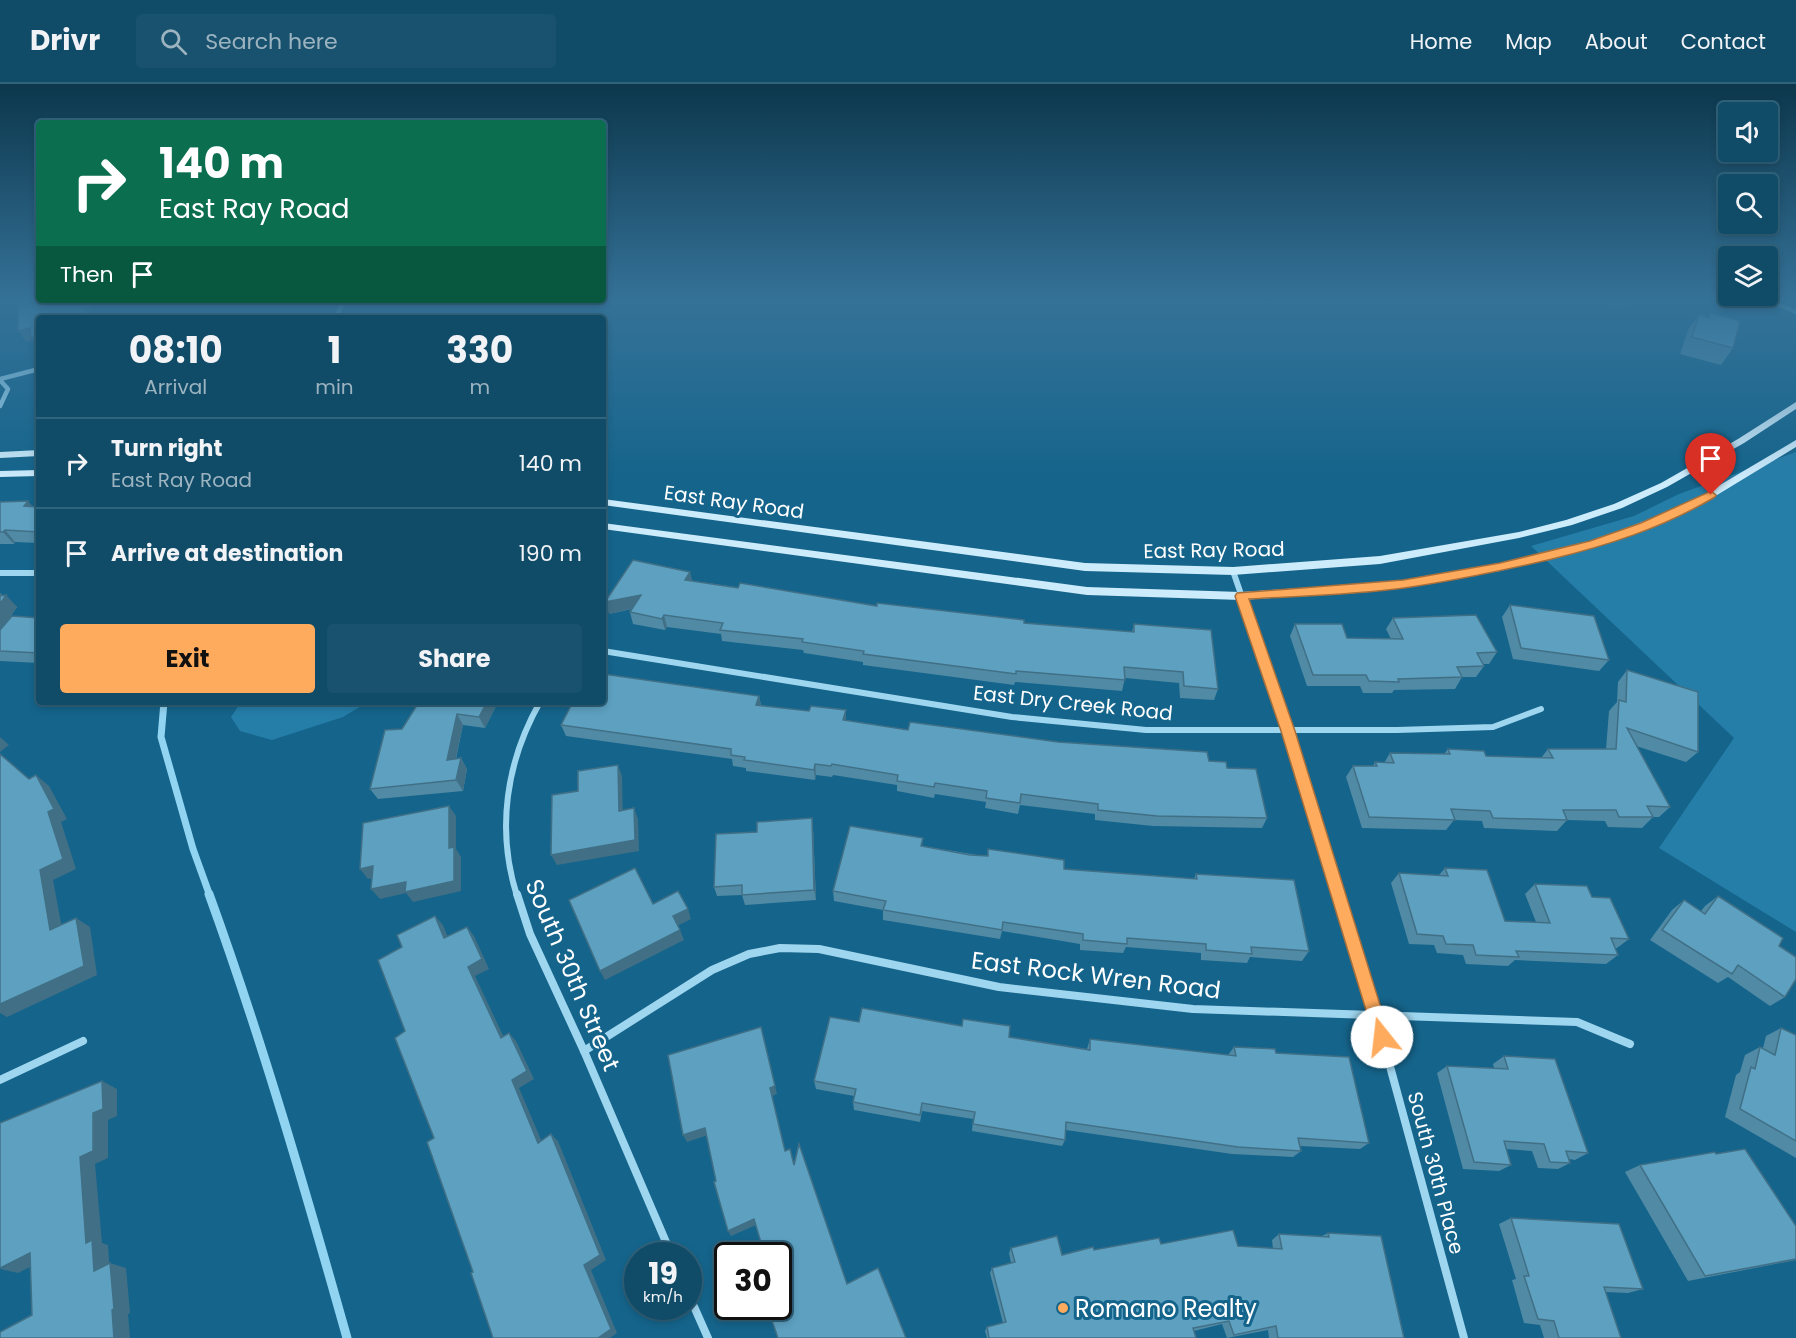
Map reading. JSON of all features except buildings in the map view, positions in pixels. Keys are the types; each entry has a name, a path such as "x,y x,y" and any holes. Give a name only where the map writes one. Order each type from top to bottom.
{"main road":[{"name":"East Ray Road","path":"606,502 1084,567 1233,572 1412,555 1568,523 1618,506 1664,485 1741,441 1796,405"},
{"path":"606,526 1065,588 1241,596 1403,584 1500,567 1593,545 1690,507 1796,443"},
{"path":"0,455 36,453"},
{"path":"0,474 36,473"}],"street":[{"path":"0,406 8,389 0,379 36,370"},
{"name":"South 30th Place","path":"1233,572 1288,731 1376,1015 1464,1338"},
{"path":"0,573 36,573"},
{"name":"East Dry Creek Road","path":"606,651 1012,717 1146,730 1288,731 1493,727 1541,709"},
{"name":"South 30th Street","path":"538,705 527,725 505,805 509,870 530,934 584,1051 666,1242"},
{"name":"East Rock Wren Road","path":"584,1051 712,970 749,954 780,948 819,949 999,987 1193,1009 1576,1022 1630,1044"},
{"path":"0,1080 83,1041"},
{"path":"700,1320 708,1338"}],"shaded area":[{"path":"1796,452 1796,932 1659,848 1734,738 1531,546 1634,516 1679,494"},
{"path":"239,705 363,705 343,717 272,740 240,731 231,717"}],"waterway":[{"path":"164,705 161,737 193,849 210,896"},
{"path":"209,894 265,1059 347,1338"}],"place":[{"name":"Romano Realty","path":"1063,1308"}],"route":[{"path":"1382,1037 1288,731 1241,596 1403,584 1500,567 1593,545 1690,507 1711,495"}]}
